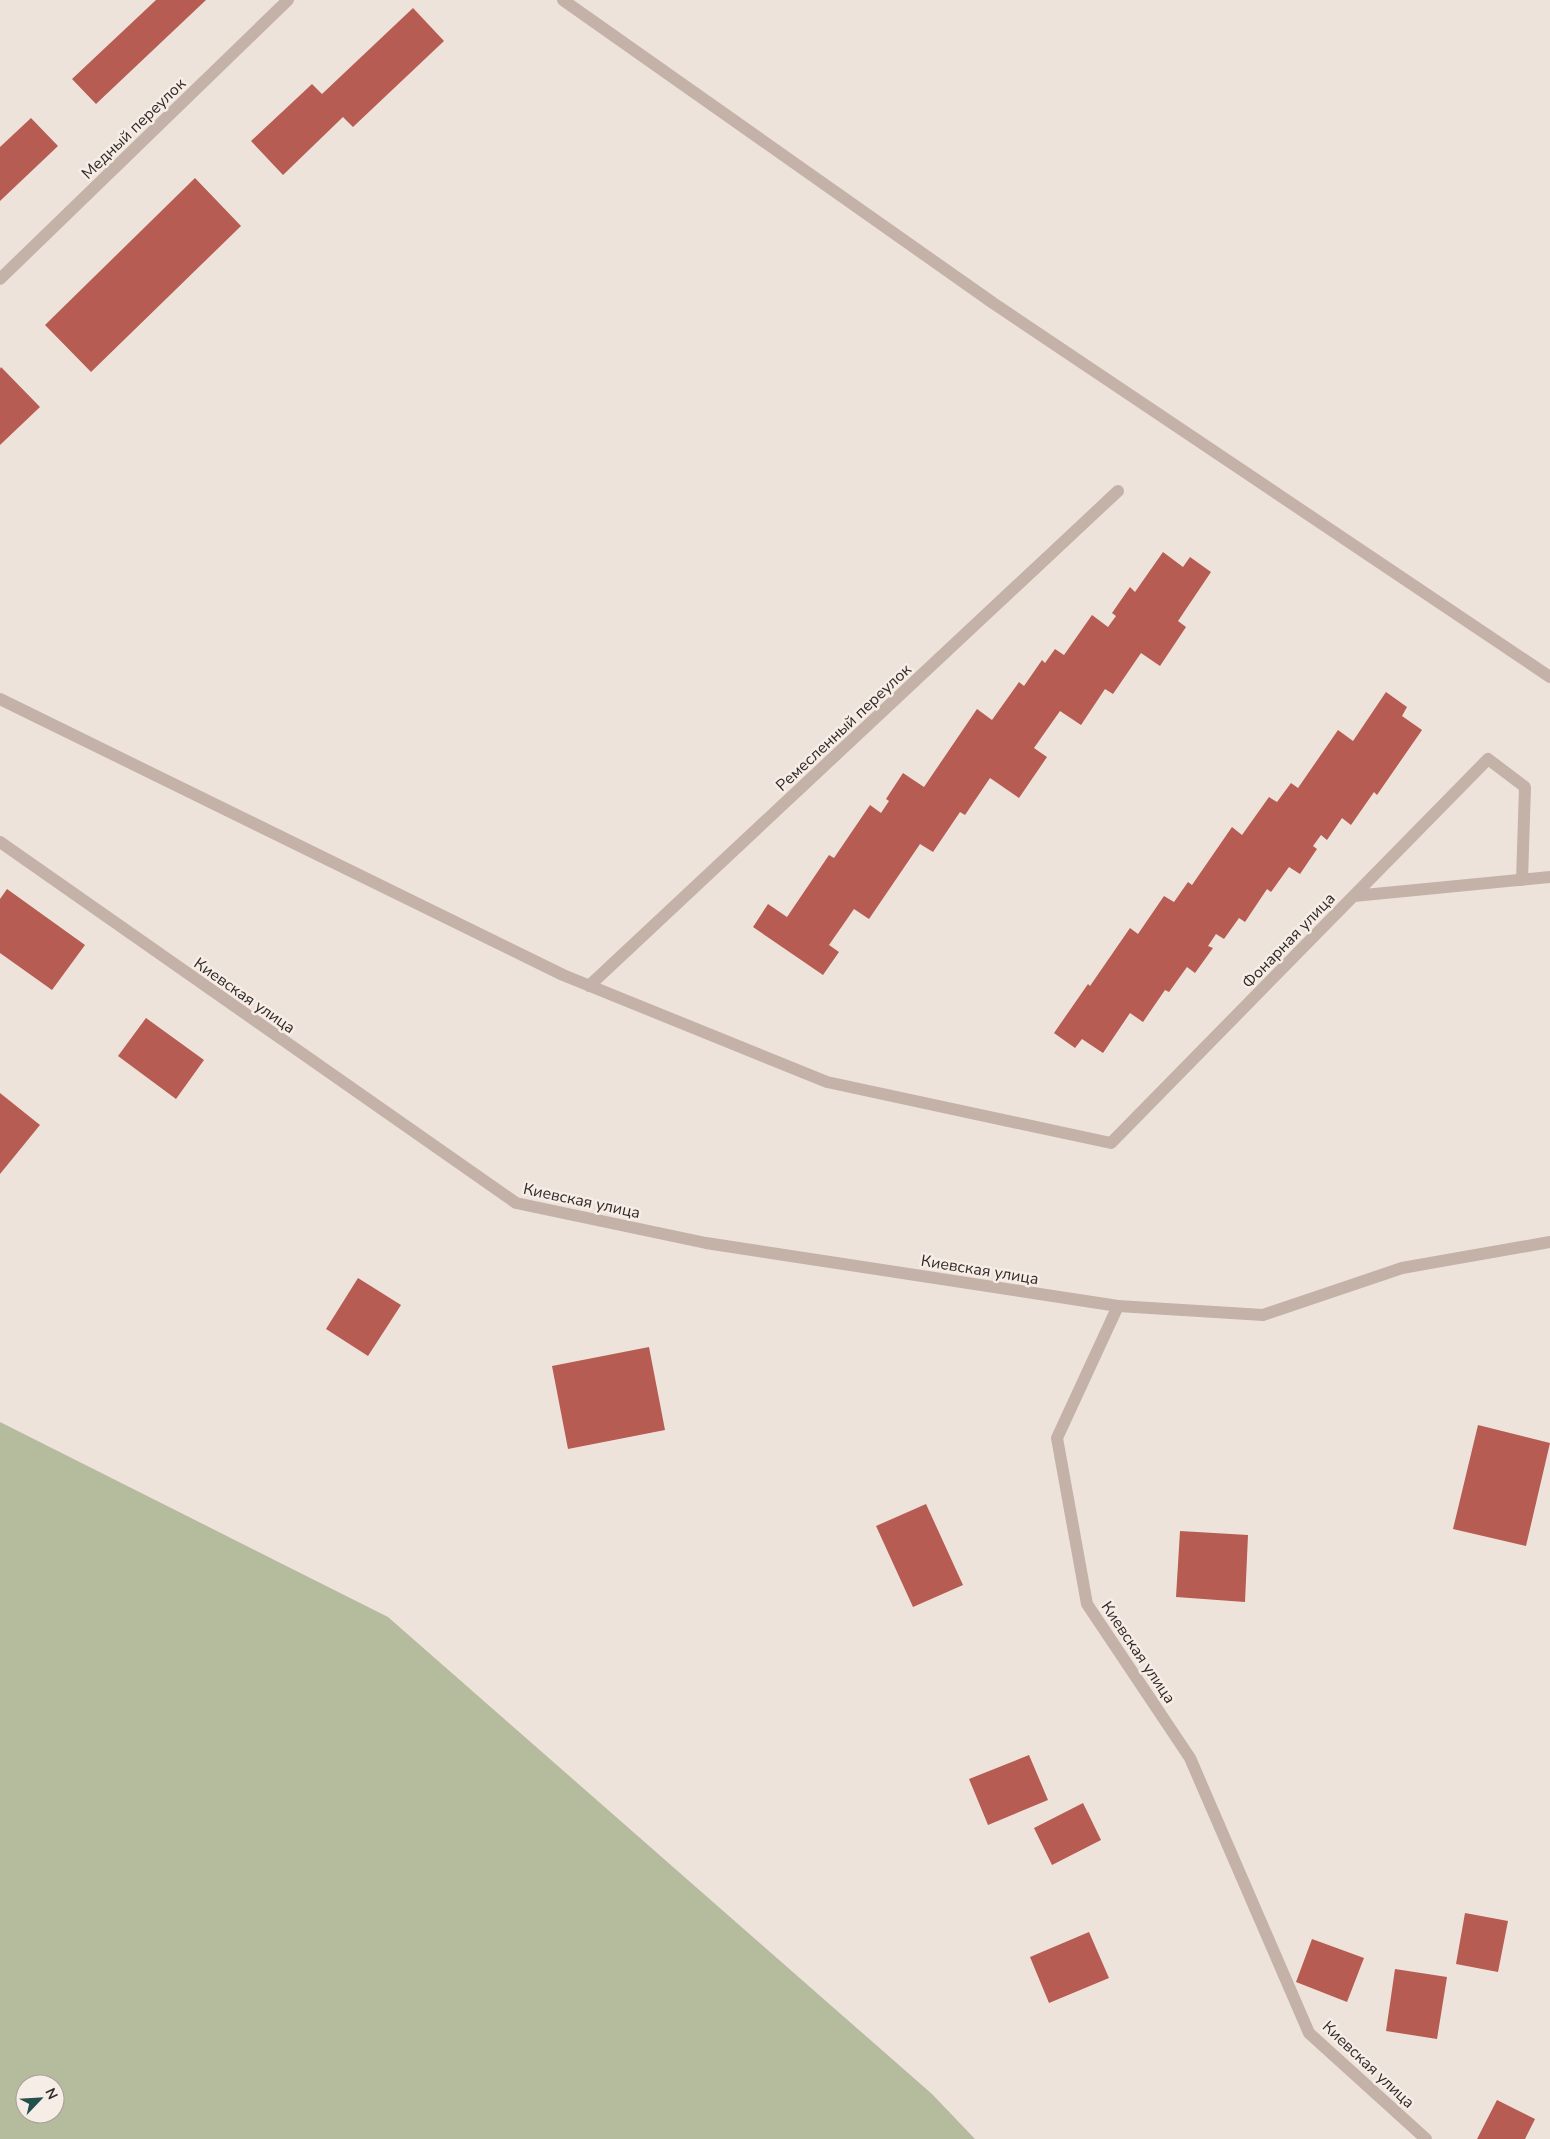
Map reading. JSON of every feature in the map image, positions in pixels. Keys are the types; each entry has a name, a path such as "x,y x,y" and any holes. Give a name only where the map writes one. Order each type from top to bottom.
{"street":[{"name":"Медный переулок","path":"0,279 288,0"},
{"path":"563,0 993,303 1550,677"},
{"name":"Ремесленный переулок","path":"589,986 1118,492"},
{"path":"0,699 589,986"},
{"name":"Фонарная улица","path":"589,986 827,1082 1111,1143 1488,759 1525,787 1522,880"},
{"name":"Киевская улица","path":"0,842 516,1204 706,1243 1118,1306 1057,1438 1087,1604 1190,1758 1310,2033 1426,2139"},
{"path":"1354,896 1550,877"},
{"path":"1118,1306 1263,1315 1402,1268 1550,1242"}],"green space":[{"path":"0,1422 388,1617 932,2094 975,2139 0,2139"}],"building":[{"path":"156,0 206,0 96,104 72,79"},
{"path":"413,8 444,41 353,127 343,117 283,175 251,141 312,84 322,94"},
{"path":"31,118 58,146 0,201 0,147"},
{"path":"195,178 241,226 91,372 45,325"},
{"path":"1,367 40,407 0,445 0,369"},
{"path":"1163,552 1183,567 1190,557 1211,572 1178,621 1186,627 1160,666 1141,653 1113,694 1105,689 1081,725 1060,711 1034,748 1047,757 1019,798 990,778 965,815 960,812 933,852 920,844 869,919 854,909 829,945 839,952 823,975 753,927 768,904 787,917 829,855 834,858 870,805 881,813 889,801 886,799 903,773 924,787 977,709 992,720 1019,682 1024,686 1042,660 1045,663 1055,649 1064,655 1092,615 1108,627 1116,616 1112,613 1130,587 1135,592"},
{"path":"1386,692 1407,707 1402,716 1422,730 1377,795 1374,792 1351,825 1342,818 1327,840 1321,835 1313,846 1317,849 1300,874 1289,867 1271,892 1267,889 1245,922 1239,918 1224,939 1216,934 1208,946 1213,948 1195,973 1187,967 1169,992 1165,990 1143,1022 1130,1013 1103,1053 1082,1039 1075,1048 1054,1033 1088,984 1090,986 1130,928 1138,934 1164,896 1174,902 1188,882 1192,885 1232,827 1242,835 1269,797 1277,802 1291,783 1298,788 1338,730 1353,741"},
{"path":"7,889 85,945 52,990 0,953 0,899"},
{"path":"146,1018 204,1060 176,1099 118,1056"},
{"path":"0,1093 40,1125 0,1174"},
{"path":"358,1278 401,1305 368,1356 326,1329"},
{"path":"649,1347 665,1430 568,1449 552,1366"},
{"path":"1478,1425 1550,1443 1526,1546 1453,1529"},
{"path":"926,1504 963,1585 913,1607 876,1526"},
{"path":"1180,1531 1248,1535 1245,1602 1176,1597"},
{"path":"1029,1755 1048,1800 988,1825 969,1779"},
{"path":"1083,1803 1101,1840 1052,1865 1034,1828"},
{"path":"1465,1913 1508,1921 1498,1972 1456,1964"},
{"path":"1089,1932 1109,1978 1049,2003 1030,1957"},
{"path":"1312,1939 1364,1958 1347,2002 1296,1982"},
{"path":"1395,1969 1447,1977 1437,2039 1386,2031"},
{"path":"1497,2100 1535,2119 1525,2139 1477,2139"}]}
